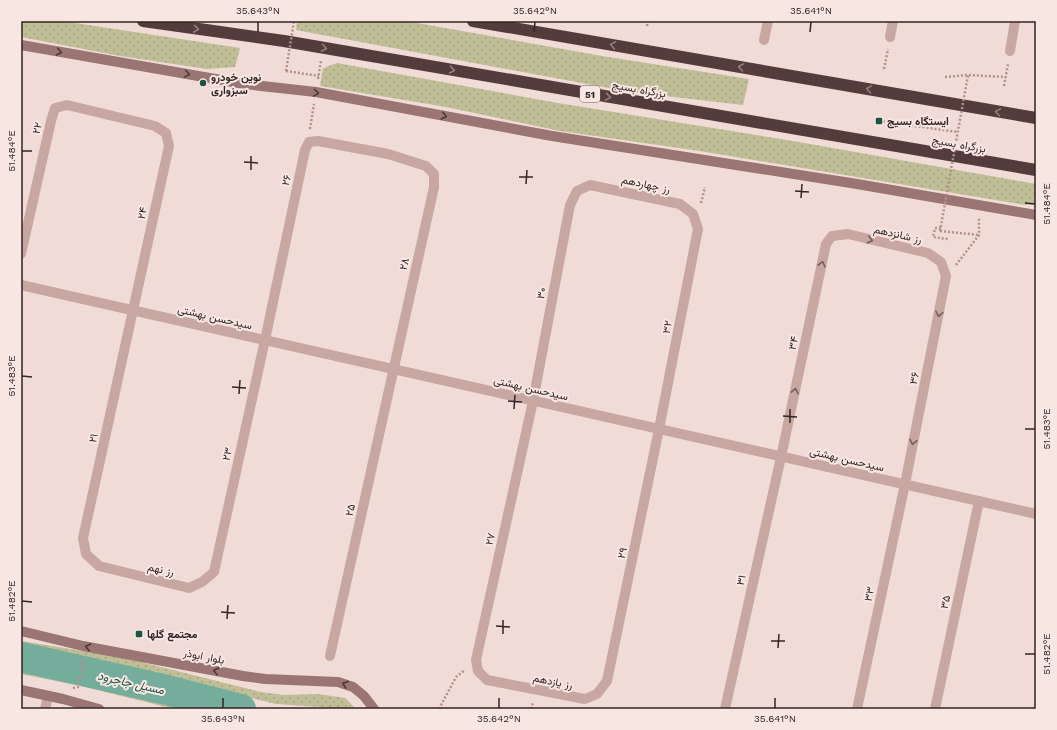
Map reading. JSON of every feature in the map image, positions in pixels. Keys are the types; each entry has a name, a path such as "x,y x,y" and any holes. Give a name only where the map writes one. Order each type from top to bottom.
{"highway":[{"name":"بزرگراه بسیج","path":"143,21 284,41 1036,170"},
{"path":"473,21 1036,118"}],"main road":[{"path":"21,45 244,84 316,92 552,136 1034,214"},
{"name":"بلوار ابوذر","path":"21,631 83,646 243,676 338,682 353,687 364,696 374,709"},
{"path":"21,690 99,709"}],"street":[{"path":"764,40 768,21"},
{"path":"890,37 893,21"},
{"path":"1010,51 1015,21"},
{"name":"۲۲","path":"21,254 55,108 68,105 155,126"},
{"name":"۲۴","path":"134,310 169,146 166,133 155,126"},
{"name":"۲۶","path":"265,340 304,150 309,142 318,141 388,154 426,166"},
{"name":"۲۸","path":"393,369 434,187 434,174 426,166"},
{"name":"رز چهاردهم","path":"577,191 590,185 680,204 693,214 698,229"},
{"name":"۳۰","path":"534,401 570,205 577,191"},
{"name":"۳۲","path":"659,429 698,229"},
{"name":"رز شانزدهم","path":"832,236 848,234 928,253 941,262 946,276"},
{"name":"۳۴","path":"781,456 826,244 832,236"},
{"name":"۳۶","path":"905,484 946,276"},
{"name":"سیدحسن بهشتی","path":"21,285 1036,513"},
{"name":"۲۱","path":"98,566 86,554 83,538 134,310"},
{"name":"۲۳","path":"214,572 265,340"},
{"name":"۲۵","path":"330,656 393,369"},
{"name":"۲۷","path":"476,660 534,401"},
{"name":"۲۹","path":"607,681 659,429"},
{"name":"۳۱","path":"725,709 781,456"},
{"name":"۳۳","path":"857,709 905,484"},
{"name":"۳۵","path":"935,709 979,501"},
{"name":"رز نهم","path":"98,566 189,588 202,582 214,572"},
{"name":"رز یازدهم","path":"476,660 478,671 487,680 585,699 597,694 607,681"},
{"path":"45,709 48,696"}],"path":[{"path":"294,21 286,71 319,76"},
{"path":"647,26 648,21"},
{"path":"884,69 890,37"},
{"path":"1004,86 1010,51"},
{"path":"945,78 968,75 1006,77"},
{"path":"940,230 968,75"},
{"path":"879,121 958,132"},
{"path":"946,276 979,235 978,204"},
{"path":"948,239 933,237 935,228 979,235"},
{"path":"439,709 456,677 476,660"},
{"path":"78,687 84,661"}],"green space":[{"path":"21,21 62,21 240,48 235,67 207,69 120,56 21,37"},
{"path":"297,21 406,21 608,57 749,79 743,105 630,92 296,30"},
{"path":"337,63 558,103 793,141 1036,184 1036,204 1025,205 700,151 560,131 446,107 320,86 323,68"},
{"path":"21,641 121,657 261,692 284,695 319,694 345,698 356,709 335,709 276,704 198,685 116,686 209,709 174,709 81,686 21,674"}],"waterway":[{"name":"مسیل جاجرود","path":"21,657 167,690 241,709"}],"place":[{"name":"نوین خودرو سبزواری","path":"203,83"},
{"name":"ایستگاه بسیج","path":"879,121"},
{"name":"مجتمع گلها","path":"139,634"}]}
